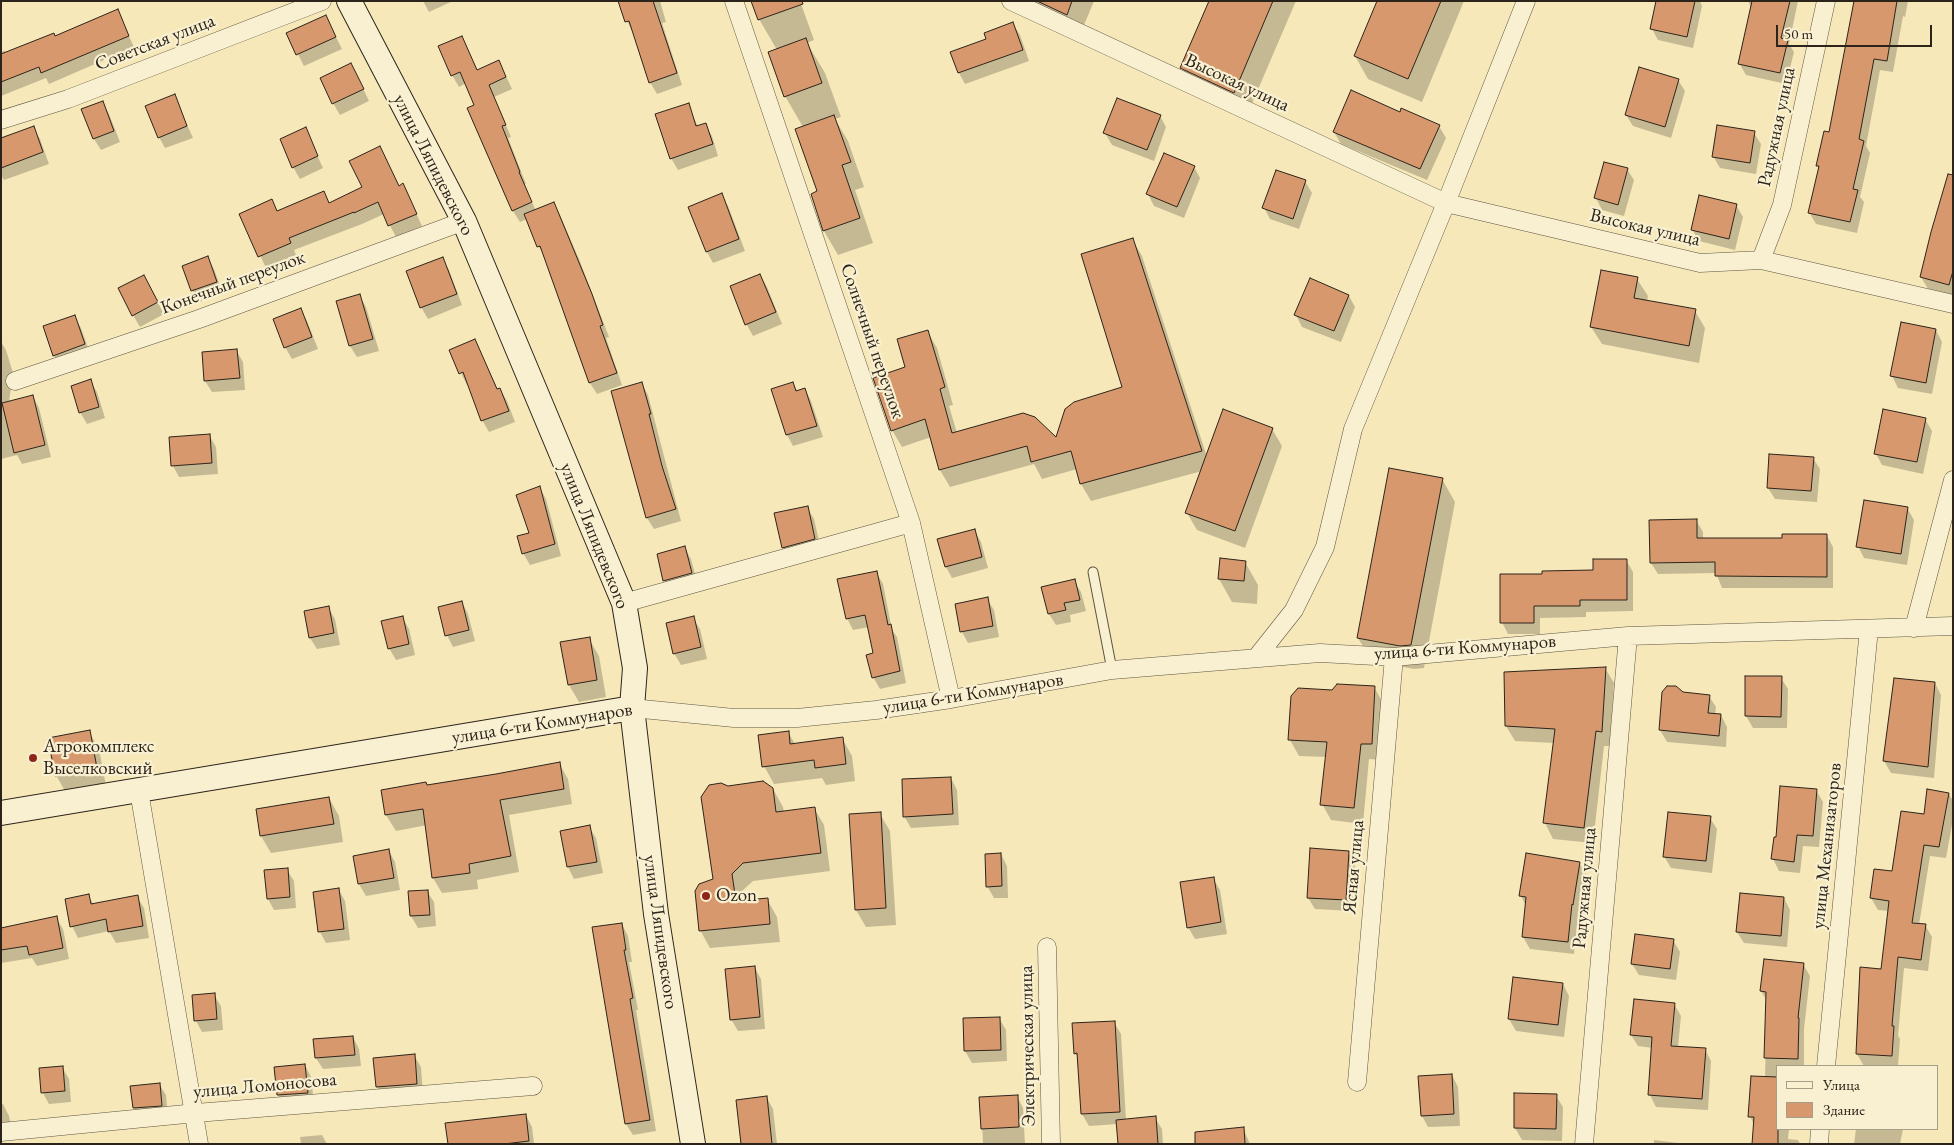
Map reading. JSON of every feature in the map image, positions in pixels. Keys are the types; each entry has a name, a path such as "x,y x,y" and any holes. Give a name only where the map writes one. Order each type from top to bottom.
{"main road":[{"name":"улица Ляпидевского","path":"350,1 464,221 624,603 635,668 632,708 656,914 693,1144"},
{"name":"улица 6-ти Коммунаров","path":"1,813 632,708"}],"street":[{"name":"Советская улица","path":"1,120 68,100 322,1"},
{"name":"Солнечный переулок","path":"734,1 911,523 951,699"},
{"name":"Высокая улица","path":"1010,1 1446,203 1700,263 1761,260 1953,304"},
{"path":"1256,658 1294,610 1325,547 1353,429 1446,203 1526,1"},
{"name":"Радужная улица","path":"1761,260 1782,205 1826,1"},
{"name":"Конечный переулок","path":"15,381 199,319 464,221"},
{"path":"1914,628 1953,480"},
{"path":"624,603 911,523"},
{"name":"улица 6-ти Коммунаров","path":"632,708 734,718 797,718 876,710 951,699 1112,670 1256,658 1320,653 1394,657 1628,636 1953,626"},
{"name":"улица Механизаторов","path":"1826,1065 1869,629"},
{"name":"Радужная улица","path":"1584,1144 1628,636"},
{"name":"Ясная улица","path":"1357,1082 1394,657"},
{"path":"139,791 200,1144"},
{"name":"Электрическая улица","path":"1047,947 1052,1144"},
{"name":"улица Ломоносова","path":"1,1132 196,1113 533,1086"},
{"path":"1819,1144 1820,1130"}],"lane":[{"path":"1093,572 1112,670"}],"building":[{"path":"618,1 653,1 677,73 649,83 629,21 625,22"},
{"path":"751,1 802,1 803,4 758,20"},
{"path":"1037,1 1072,1 1067,15"},
{"path":"1209,1 1273,1 1234,93 1180,68"},
{"path":"1377,1 1441,1 1408,79 1354,56"},
{"path":"1656,1 1695,1 1687,37 1650,29"},
{"path":"1752,1 1790,1 1781,38 1788,40 1780,73 1738,64"},
{"path":"1854,1 1897,1 1887,61 1874,59 1859,139 1864,141 1853,189 1858,190 1850,222 1808,213 1819,166 1816,166 1824,131 1829,132"},
{"path":"118,9 129,36 41,73 39,67 1,82 1,54 54,33 55,36"},
{"path":"326,15 336,37 296,55 286,33"},
{"path":"1013,22 1023,50 958,73 950,52 986,39 984,33"},
{"path":"462,36 477,70 499,60 506,77 489,85 506,125 502,126 532,202 512,211 467,108 474,105 460,72 451,76 438,46"},
{"path":"806,38 822,83 784,97 768,52"},
{"path":"351,63 364,89 332,104 320,78"},
{"path":"1639,67 1679,79 1665,127 1625,115"},
{"path":"1351,90 1400,112 1401,108 1440,125 1420,169 1333,132"},
{"path":"175,94 187,126 158,138 145,106"},
{"path":"1117,98 1161,115 1147,150 1103,133"},
{"path":"103,101 114,131 93,139 81,109"},
{"path":"689,103 696,126 706,123 713,144 670,159 655,114"},
{"path":"834,115 851,162 842,165 860,218 823,231 811,194 817,191 795,129"},
{"path":"1717,125 1755,131 1750,163 1712,157"},
{"path":"34,126 43,152 1,168 1,138"},
{"path":"306,127 318,156 292,168 280,139"},
{"path":"380,146 399,186 403,183 417,214 388,226 378,202 289,238 291,243 258,257 239,214 272,199 277,211 324,191 329,203 362,187 349,161"},
{"path":"1164,153 1195,166 1177,207 1146,194"},
{"path":"1604,162 1628,168 1618,205 1594,198"},
{"path":"1276,170 1306,180 1293,219 1262,208"},
{"path":"1948,174 1953,175 1953,271 1949,285 1920,277"},
{"path":"722,193 739,239 706,252 688,207"},
{"path":"1699,195 1737,204 1729,239 1691,230"},
{"path":"554,202 592,294 603,325 600,326 617,373 589,383 540,246 537,247 524,214"},
{"path":"1133,238 1202,451 1080,484 1071,451 1031,462 1027,446 939,470 925,419 891,431 873,378 905,367 897,339 928,330 945,387 940,389 952,433 1023,413 1035,417 1056,437 1065,409 1074,402 1122,387 1081,254"},
{"path":"208,256 217,282 191,291 182,266"},
{"path":"443,257 457,294 420,308 406,271"},
{"path":"1601,270 1638,277 1634,298 1696,309 1689,346 1590,327"},
{"path":"760,274 776,312 745,325 730,286"},
{"path":"144,275 158,302 132,316 118,288"},
{"path":"1310,278 1349,295 1334,331 1294,315"},
{"path":"360,294 373,339 349,346 336,301"},
{"path":"301,308 312,337 284,348 273,319"},
{"path":"75,315 85,344 53,356 43,326"},
{"path":"1901,322 1936,329 1926,383 1890,376"},
{"path":"475,339 497,389 500,388 509,411 481,421 463,372 459,374 449,350"},
{"path":"237,349 240,378 204,381 202,352"},
{"path":"91,379 99,407 79,413 71,386"},
{"path":"642,382 662,466 676,509 646,518 611,391"},
{"path":"793,382 796,391 805,388 817,426 786,435 771,389"},
{"path":"33,395 45,445 14,453 2,403"},
{"path":"1223,409 1273,428 1235,531 1185,513"},
{"path":"1883,409 1926,418 1917,462 1874,454"},
{"path":"210,434 212,463 171,466 169,437"},
{"path":"1769,454 1814,457 1811,491 1767,488"},
{"path":"1389,468 1443,478 1411,645 1400,646 1357,638"},
{"path":"540,486 555,544 522,554 517,536 529,533 516,495"},
{"path":"1864,500 1908,507 1901,554 1856,547"},
{"path":"808,506 815,539 782,548 774,513"},
{"path":"1697,519 1697,538 1782,538 1782,534 1827,534 1827,577 1715,576 1715,562 1650,563 1649,520"},
{"path":"975,529 982,557 945,567 937,539"},
{"path":"685,546 692,573 663,581 657,554"},
{"path":"1220,558 1246,561 1244,581 1218,579"},
{"path":"1593,559 1627,559 1627,600 1580,600 1580,606 1534,606 1534,623 1500,623 1500,574 1542,574 1542,571 1593,570"},
{"path":"877,571 888,625 891,624 900,671 872,678 866,655 873,653 865,615 846,619 837,579"},
{"path":"1075,579 1080,600 1064,603 1066,610 1048,614 1041,587"},
{"path":"988,597 993,626 960,632 955,604"},
{"path":"462,601 469,630 445,636 438,607"},
{"path":"329,606 334,633 309,638 304,611"},
{"path":"403,616 409,644 388,649 381,621"},
{"path":"694,616 701,647 673,654 666,623"},
{"path":"590,637 597,680 568,685 560,642"},
{"path":"1606,667 1602,732 1596,731 1584,828 1543,823 1555,729 1505,726 1504,672"},
{"path":"1745,676 1782,676 1781,717 1745,716"},
{"path":"1894,678 1935,682 1928,767 1883,761"},
{"path":"1337,684 1375,686 1372,744 1361,744 1354,808 1320,805 1327,742 1288,740 1291,696 1298,688 1332,690"},
{"path":"1667,686 1676,686 1683,692 1710,695 1708,713 1721,714 1719,736 1659,730 1662,692"},
{"path":"90,730 97,768 55,776 48,738"},
{"path":"789,731 790,744 843,737 846,764 815,768 814,760 762,767 758,735"},
{"path":"560,762 564,789 500,800 511,856 469,864 470,873 432,878 423,809 385,815 381,790 426,782 427,785"},
{"path":"951,777 953,814 903,817 902,779"},
{"path":"763,781 773,788 776,812 815,807 821,853 743,863 732,874 736,901 768,898 770,924 699,931 695,891 699,884 713,879 701,797 709,785 721,783 728,786"},
{"path":"1780,786 1817,789 1813,836 1797,835 1794,862 1771,859 1774,837 1776,837"},
{"path":"1927,789 1949,793 1939,847 1924,845 1912,923 1926,924 1921,960 1898,957 1892,1026 1894,1026 1892,1056 1856,1054 1860,967 1881,969 1889,901 1870,898 1874,869 1892,871 1901,811 1924,814"},
{"path":"329,797 334,824 260,836 256,809"},
{"path":"881,812 886,908 855,910 849,814"},
{"path":"1668,812 1711,816 1706,861 1663,857"},
{"path":"590,825 597,862 567,867 560,831"},
{"path":"1310,848 1349,851 1346,900 1307,898"},
{"path":"389,849 394,878 358,884 353,856"},
{"path":"1001,853 1002,886 986,887 985,854"},
{"path":"1526,853 1580,862 1572,904 1568,942 1522,937 1526,897 1519,896"},
{"path":"288,868 290,897 267,899 264,870"},
{"path":"1214,877 1221,922 1187,928 1180,882"},
{"path":"339,888 344,929 318,932 313,892"},
{"path":"428,890 430,915 410,916 408,891"},
{"path":"1740,893 1784,897 1781,936 1736,932"},
{"path":"89,894 91,904 138,895 143,926 108,932 106,919 70,927 65,899"},
{"path":"57,916 63,948 29,955 27,946 1,950 1,928"},
{"path":"622,923 626,950 624,950 633,998 630,999 650,1120 625,1124 592,927"},
{"path":"1635,934 1674,939 1670,969 1631,964"},
{"path":"1764,959 1804,963 1798,1018 1798,1059 1764,1058 1766,992 1760,991"},
{"path":"755,966 760,1017 730,1020 725,969"},
{"path":"1513,977 1563,983 1558,1025 1508,1019"},
{"path":"215,993 217,1019 194,1021 192,995"},
{"path":"1634,999 1675,1003 1671,1046 1706,1048 1702,1099 1648,1095 1652,1037 1630,1035"},
{"path":"1000,1017 1001,1050 964,1051 963,1018"},
{"path":"1115,1021 1120,1112 1081,1114 1077,1053 1074,1054 1072,1023"},
{"path":"353,1036 355,1055 315,1058 313,1039"},
{"path":"415,1054 417,1084 376,1087 373,1058"},
{"path":"305,1064 308,1093 277,1095 274,1067"},
{"path":"63,1066 65,1091 41,1093 39,1068"},
{"path":"1452,1074 1454,1114 1421,1116 1418,1076"},
{"path":"1751,1076 1776,1077 1776,1130 1778,1130 1778,1144 1752,1144 1754,1117 1748,1117"},
{"path":"160,1083 162,1106 133,1108 130,1086"},
{"path":"1514,1093 1557,1094 1556,1129 1514,1128"},
{"path":"1018,1095 1019,1127 981,1129 979,1097"},
{"path":"767,1096 772,1144 741,1144 736,1100"},
{"path":"526,1114 529,1141 504,1144 448,1144 445,1123"},
{"path":"1156,1116 1158,1144 1118,1144 1116,1120"},
{"path":"1244,1127 1245,1144 1195,1144 1195,1132"}],"place":[{"name":"Агрокомплекс Выселковский","path":"33,758"},
{"name":"Ozon","path":"706,896"}]}
